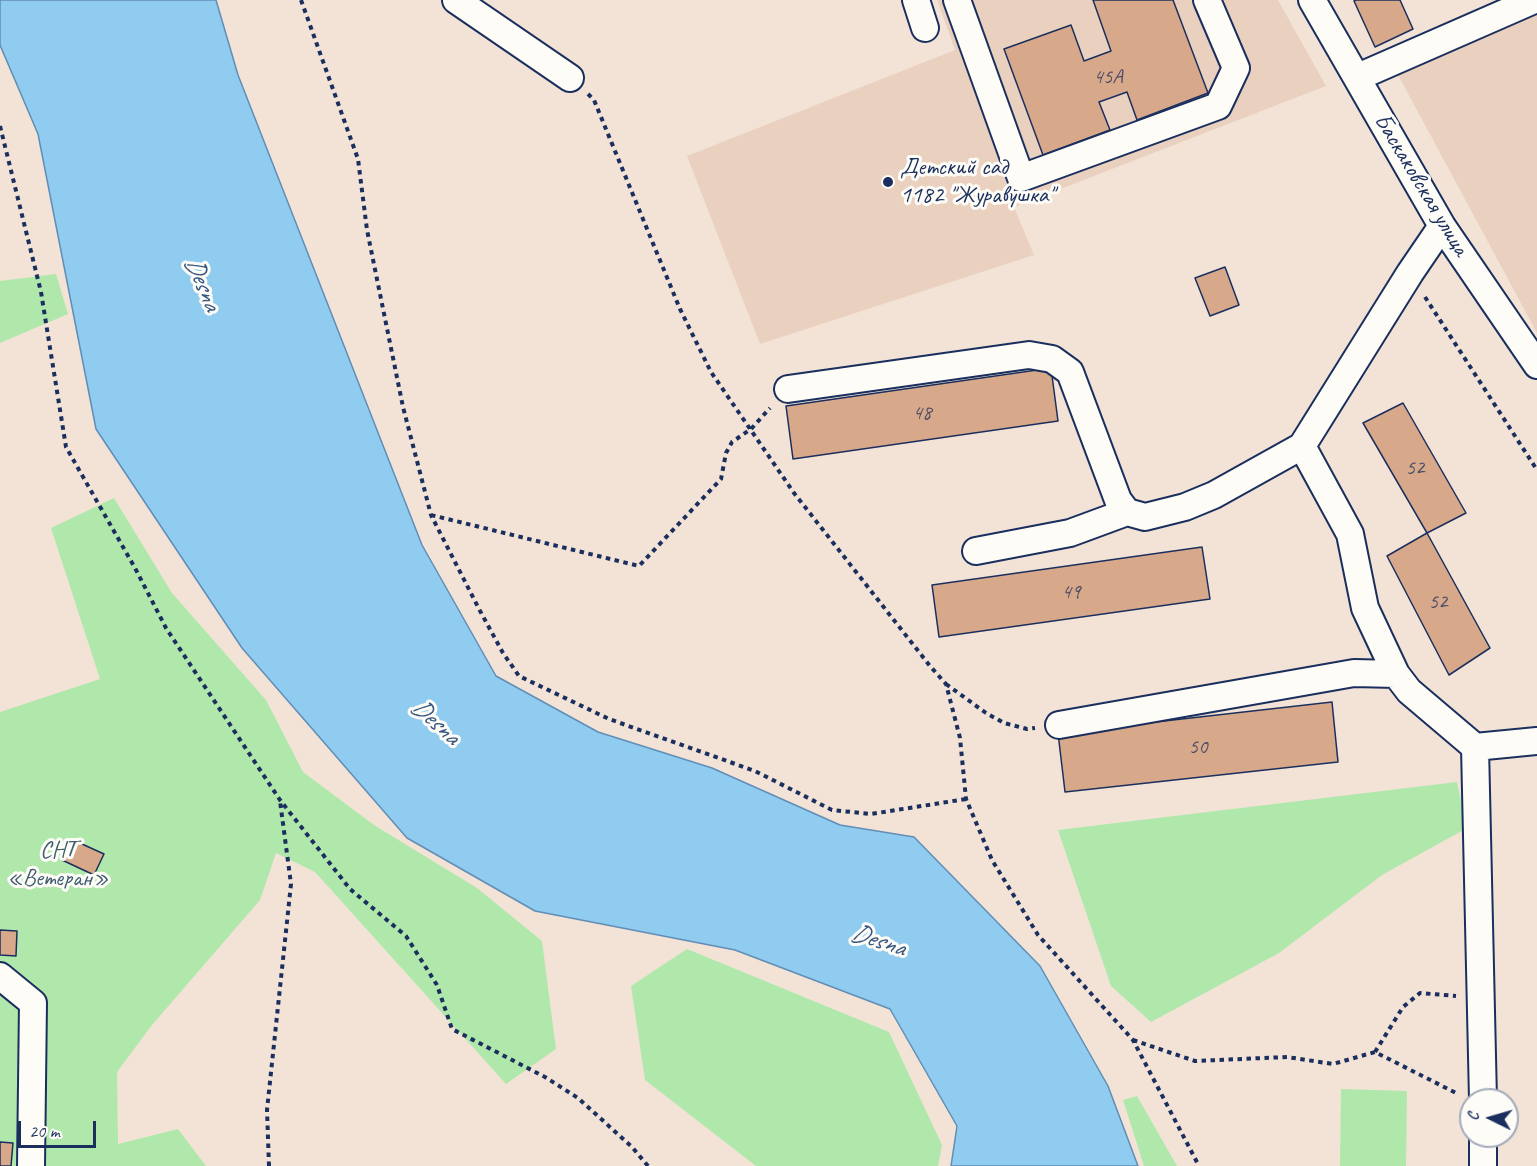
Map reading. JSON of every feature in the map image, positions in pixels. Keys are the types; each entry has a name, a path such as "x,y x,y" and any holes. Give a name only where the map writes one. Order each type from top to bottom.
{"street":[{"path":"456,0 570,78"},
{"path":"915,0 926,28"},
{"path":"957,0 1021,178 1218,106 1236,68 1207,0"},
{"name":"Баскаковская улица","path":"1312,0 1442,226 1537,365"},
{"path":"1358,77 1534,0"},
{"path":"976,551 1070,533 1126,512 1145,517 1185,507 1214,495 1302,446 1442,226"},
{"path":"788,389 1029,355 1052,359 1070,372 1118,500 1126,512"},
{"path":"1302,446 1350,534 1365,608 1396,674 1409,691 1475,747 1537,741"},
{"path":"1059,725 1354,673 1396,674"},
{"path":"1474,1088 1481,997 1475,747"},
{"path":"0,976 33,1004 31,1166"},
{"path":"1483,1148 1483,1166"}],"path":[{"path":"301,0 358,159 367,230 403,407 431,515 503,653 519,676 609,719 755,771 832,810 871,814 966,799"},
{"path":"570,78 594,100 680,309 711,372 794,493 946,684 1004,723 1027,729 1059,725"},
{"path":"0,126 41,292 66,447 135,568 166,628 280,800 350,889 406,936 437,985 452,1029 545,1077 578,1098 632,1147 648,1166"},
{"path":"1410,273 1537,470"},
{"path":"431,515 639,566 722,479 726,453 732,442 750,429 788,389"},
{"path":"946,684 960,738 966,799 992,860 1038,935 1133,1040 1199,1166"},
{"path":"269,1166 267,1110 291,884 280,800"},
{"path":"1375,1052 1403,1007 1420,993 1481,997"},
{"path":"1133,1040 1195,1061 1287,1057 1333,1064 1375,1052 1459,1091"}],"shaded area":[{"name":"Детский сад 1182 \"Журавушка\"","path":"937,0 1278,0 1326,86 1014,207 1034,255 760,344 687,156 955,50"},
{"path":"1537,13 1537,333 1398,75"}],"green space":[{"path":"56,274 68,314 0,343 0,281"},
{"name":"СНТ «Ветеран»","path":"114,498 172,593 266,700 303,772 374,825 477,888 542,941 556,1049 506,1084 315,872 276,853 260,900 152,1025 117,1072 118,1144 178,1129 206,1166 0,1166 0,712 100,679 51,528"},
{"path":"1457,782 1467,828 1382,875 1279,953 1151,1022 1111,986 1058,830"},
{"path":"687,949 889,1032 942,1145 938,1166 756,1166 645,1080 631,986"},
{"path":"1341,1089 1407,1091 1406,1166 1340,1166"},
{"path":"1137,1096 1177,1166 1144,1166 1123,1100"}],"water":[{"name":"Desna","path":"0,0 216,0 238,75 422,545 496,676 598,732 712,768 840,825 914,837 1040,966 1108,1086 1138,1166 951,1166 957,1126 890,1009 735,950 535,911 407,838 242,648 96,429 38,134 0,45"}],"building":[{"path":"1093,0 1173,0 1208,93 1137,120 1127,92 1099,102 1110,130 1043,155 1004,49 1071,25 1084,61 1111,51"},
{"path":"1400,0 1413,29 1375,47 1354,1"},
{"path":"1225,267 1239,305 1210,316 1195,278"},
{"path":"1051,368 1058,421 793,459 786,406"},
{"path":"1403,403 1466,513 1427,533 1363,423"},
{"path":"1427,533 1490,648 1449,675 1387,556"},
{"path":"1202,547 1210,599 939,637 932,585"},
{"path":"1332,702 1338,762 1065,792 1058,733"},
{"path":"71,839 104,854 94,875 62,860"},
{"path":"0,930 17,931 16,956 0,955"},
{"path":"0,1142 13,1143 11,1166 0,1166"}],"place":[{"name":"Детский сад 1182 \"Журавушка\"","path":"888,182"}]}
